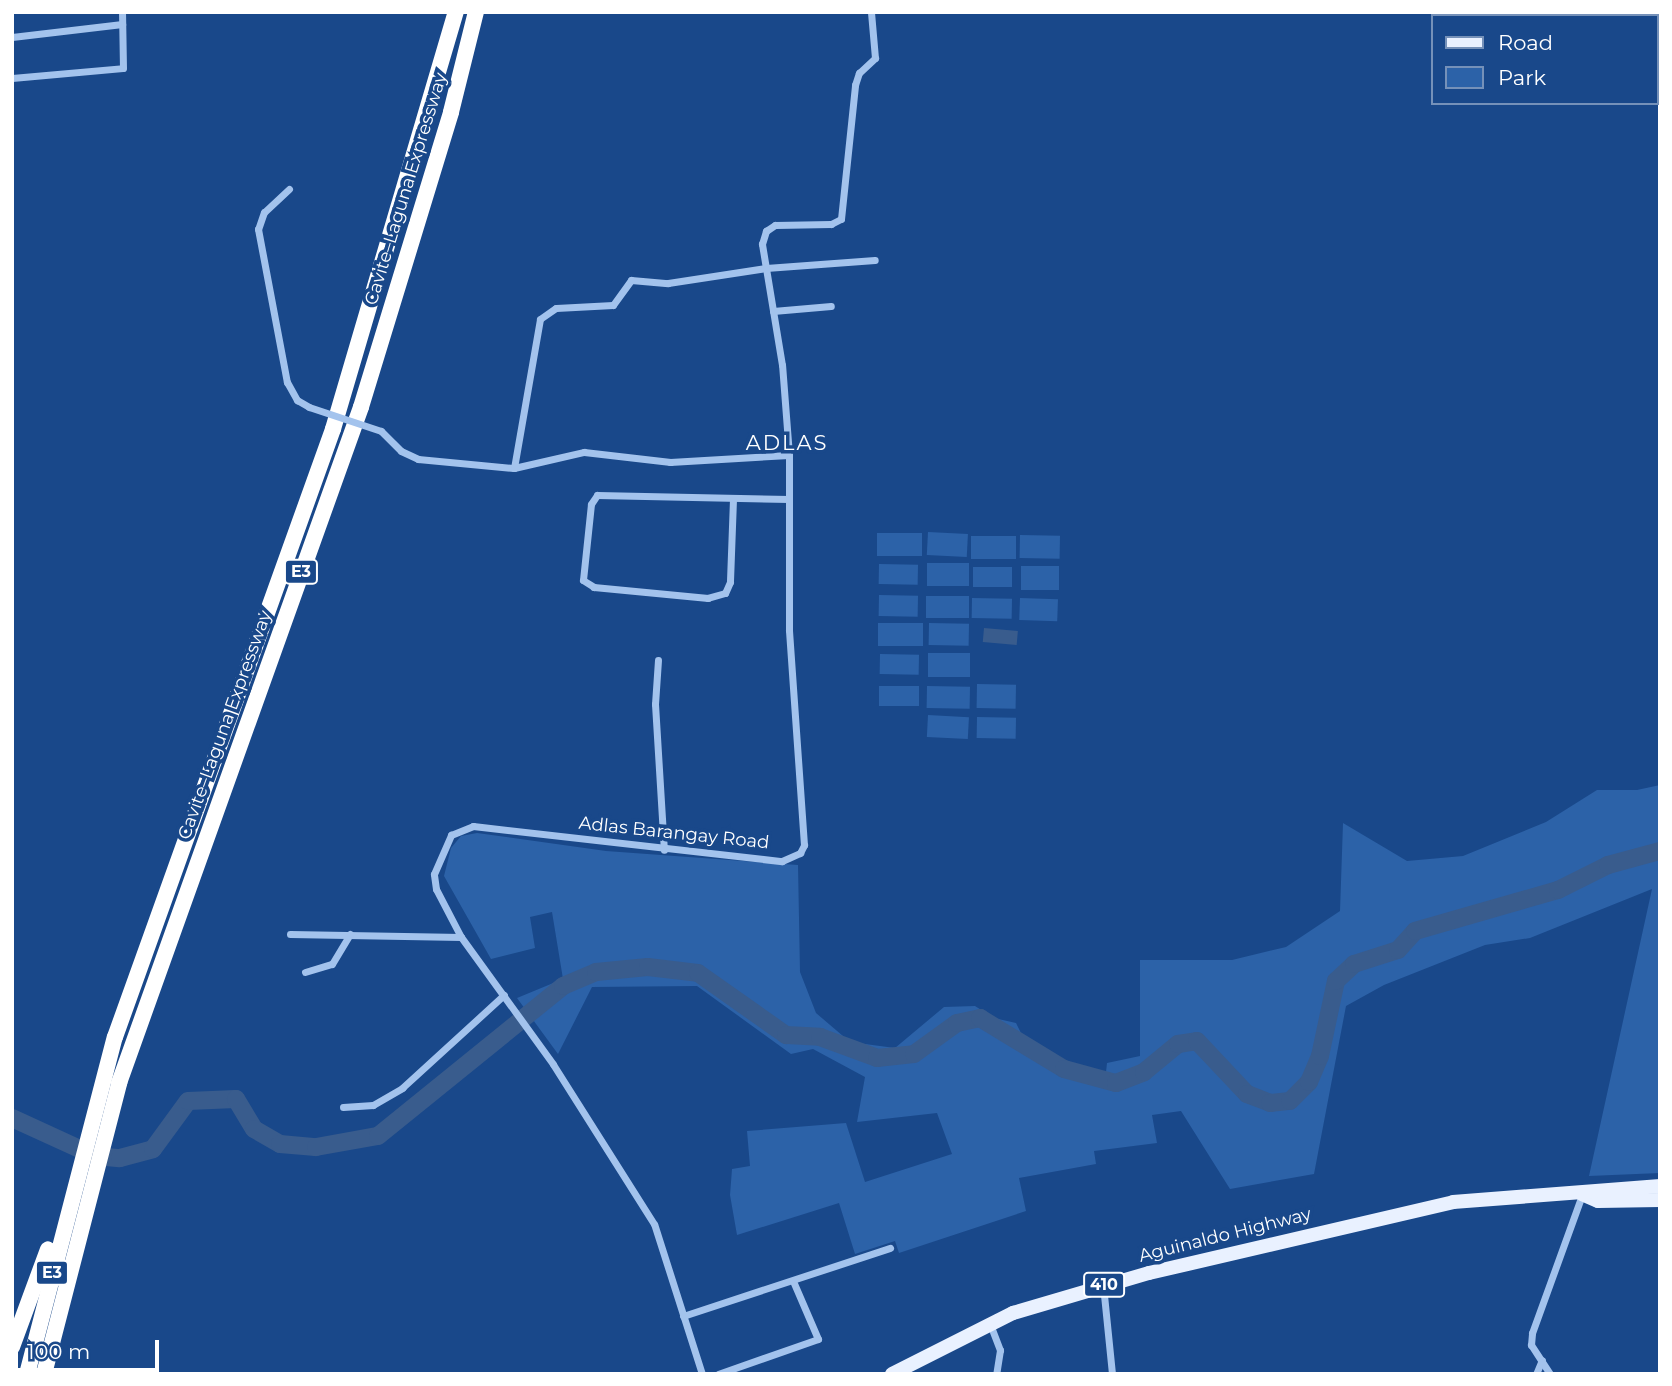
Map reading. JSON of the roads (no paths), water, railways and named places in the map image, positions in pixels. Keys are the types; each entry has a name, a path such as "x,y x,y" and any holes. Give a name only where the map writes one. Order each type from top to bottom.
{"highway":[{"name":"Cavite–Laguna Expressway","path":"27,1374 89,1122 115,1037 333,429 432,107 456,12"},
{"name":"Cavite–Laguna Expressway","path":"44,1374 106,1126 137,1027 361,407 451,112 476,12"},
{"path":"12,1347 77,1172"}],"main road":[{"name":"Aguinaldo Highway","path":"892,1374 990,1324 1103,1285 1421,1207 1483,1197 1583,1194 1598,1188 1660,1186"},
{"name":"Aguinaldo Highway","path":"1583,1194 1598,1201 1660,1200"}],"street":[{"path":"12,78 123,68 122,12"},
{"name":"Adlas Barangay Road","path":"702,1374 654,1224 529,1029 461,937 436,889 435,874 443,845 462,829 473,826 664,850 782,861 800,853 804,845 789,639 789,455 773,311 762,244 766,231 782,223 831,224 843,214 855,85 859,73 876,55 870,12"},
{"path":"12,37 122,24"},
{"path":"289,189 264,212 258,229 287,382 297,400 309,407 381,431 401,451 418,459 514,468 583,452 670,462 789,455"},
{"path":"514,468 540,319 563,305 613,305 631,279 668,283 765,268 875,260"},
{"path":"773,311 831,306"},
{"path":"733,499 730,582 725,593 708,598 594,587 583,580 594,496 789,499"},
{"path":"658,660 655,704 664,850"},
{"path":"290,934 461,937"},
{"path":"305,972 332,964 350,934"},
{"path":"343,1107 373,1105 402,1088 504,995"},
{"path":"1551,1374 1531,1345 1532,1333 1583,1194"},
{"path":"683,1316 890,1248"},
{"path":"719,1374 818,1339 793,1281"},
{"path":"1103,1285 1112,1374"},
{"path":"990,1324 1000,1350 996,1374"},
{"path":"1536,1374 1542,1360"}],"waterway":[{"path":"12,1118 95,1156 120,1158 153,1149 188,1101 236,1099 254,1129 280,1144 316,1147 378,1136 563,986 596,972 648,967 698,973 786,1035 820,1037 877,1058 914,1054 957,1023 980,1018 1064,1069 1116,1083 1144,1072 1178,1044 1197,1041 1247,1094 1270,1103 1290,1101 1309,1082 1320,1056 1336,981 1354,964 1398,950 1415,931 1558,890 1608,865 1660,851"}],"district":[{"name":"ADLAS","path":"787,443"}]}
